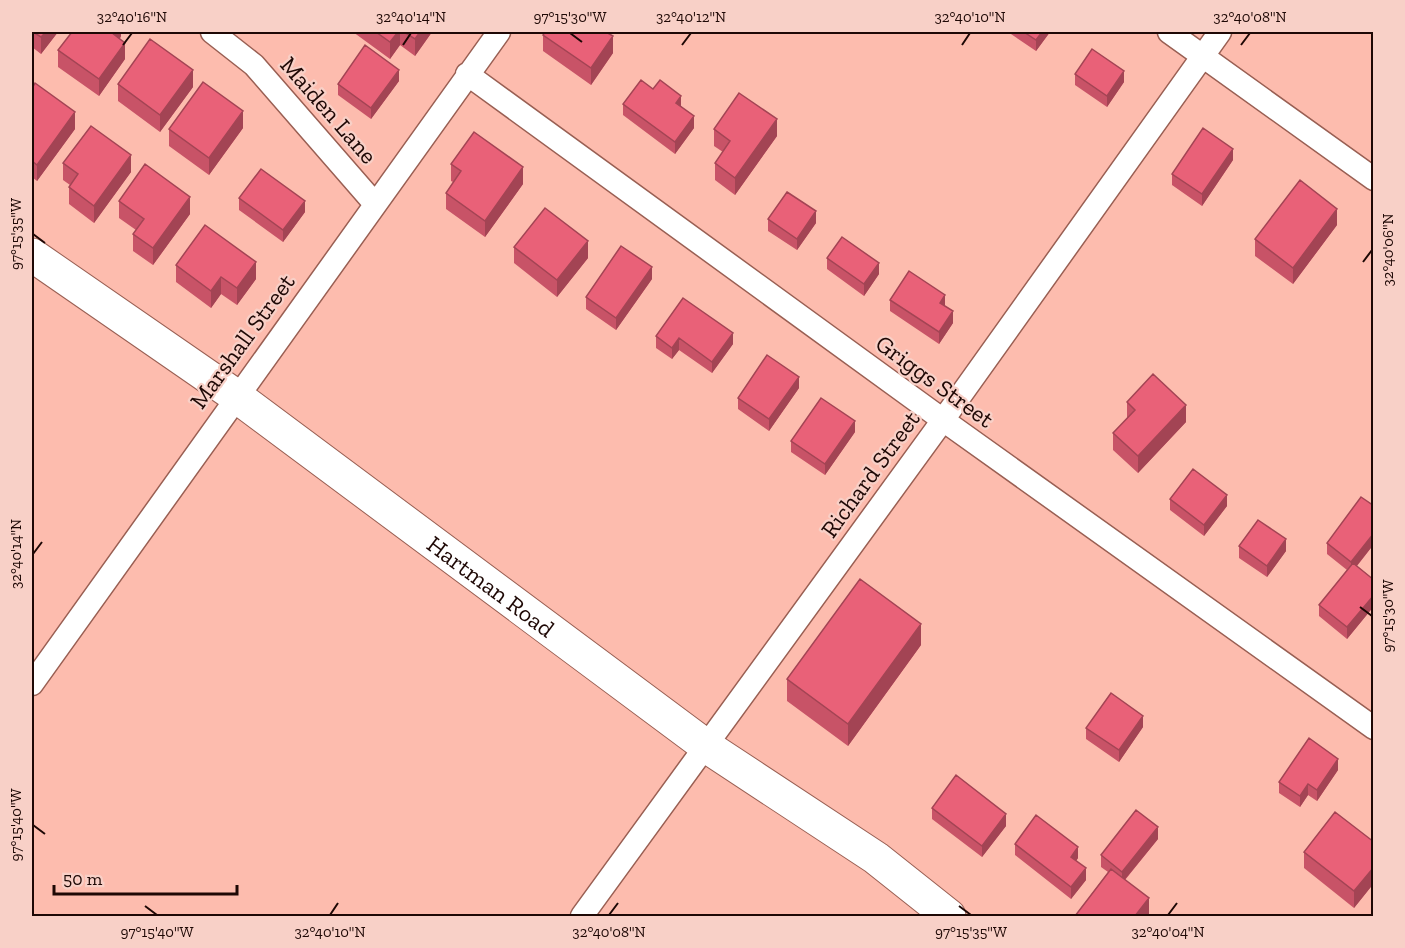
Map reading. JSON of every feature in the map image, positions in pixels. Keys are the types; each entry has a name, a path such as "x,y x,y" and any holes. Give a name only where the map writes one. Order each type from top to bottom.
{"street":[{"name":"Maiden Lane","path":"213,32 254,65 375,204"},
{"name":"Marshall Street","path":"32,684 236,396 499,32"},
{"path":"1169,32 1374,178"},
{"name":"Richard Street","path":"582,916 943,420 1220,32"},
{"name":"Griggs Street","path":"467,74 943,420 1374,728"},
{"name":"Hartman Road","path":"32,255 236,396 706,746 876,858 949,916"}],"building":[{"path":"33,32 46,32 41,37"},
{"path":"72,32 112,32 125,43 99,79 58,50"},
{"path":"376,32 398,32 390,42"},
{"path":"404,32 420,32 415,39"},
{"path":"545,32 606,32 613,36 591,68 543,35"},
{"path":"1024,32 1042,32 1036,40"},
{"path":"150,39 193,70 160,115 118,84"},
{"path":"365,45 399,70 371,108 338,84"},
{"path":"1092,49 1124,71 1107,96 1075,74"},
{"path":"641,80 653,89 660,80 681,96 676,103 694,116 675,142 623,104"},
{"path":"203,82 243,111 209,158 169,129"},
{"path":"35,83 75,112 37,165 32,161 32,88"},
{"path":"739,93 777,119 735,178 715,163 730,141 714,129"},
{"path":"91,126 131,155 94,206 69,187 78,174 63,163"},
{"path":"1203,128 1233,149 1202,194 1172,174"},
{"path":"474,132 523,167 485,221 446,193 461,171 451,164"},
{"path":"145,164 190,197 153,248 133,234 144,219 119,201"},
{"path":"261,169 305,201 283,230 239,198"},
{"path":"1300,180 1337,209 1293,268 1255,239"},
{"path":"787,192 816,211 797,239 768,219"},
{"path":"545,208 588,241 557,280 514,247"},
{"path":"205,225 256,262 237,288 221,277 211,291 176,265"},
{"path":"842,237 879,263 864,284 827,258"},
{"path":"621,246 652,267 616,318 586,297"},
{"path":"909,271 945,295 940,303 953,311 939,332 890,300"},
{"path":"683,298 733,333 712,362 679,338 672,348 656,336"},
{"path":"767,355 799,377 769,419 738,398"},
{"path":"1153,374 1186,405 1138,456 1113,433 1135,410 1127,402"},
{"path":"821,398 855,421 825,464 791,441"},
{"path":"1193,469 1227,495 1204,525 1170,499"},
{"path":"1361,497 1374,506 1374,533 1351,562 1327,543"},
{"path":"1258,520 1286,539 1267,566 1239,546"},
{"path":"1353,563 1374,580 1374,595 1347,627 1319,605"},
{"path":"860,579 921,624 848,724 787,679"},
{"path":"1111,693 1143,716 1119,750 1086,728"},
{"path":"1309,738 1338,759 1317,790 1308,784 1300,796 1279,782"},
{"path":"956,775 1006,814 982,846 932,808"},
{"path":"1136,810 1158,827 1122,872 1101,855"},
{"path":"1335,812 1374,842 1374,867 1354,891 1304,852"},
{"path":"1036,815 1078,847 1071,857 1086,868 1071,887 1015,844"},
{"path":"1111,869 1149,898 1135,916 1075,916"}]}
